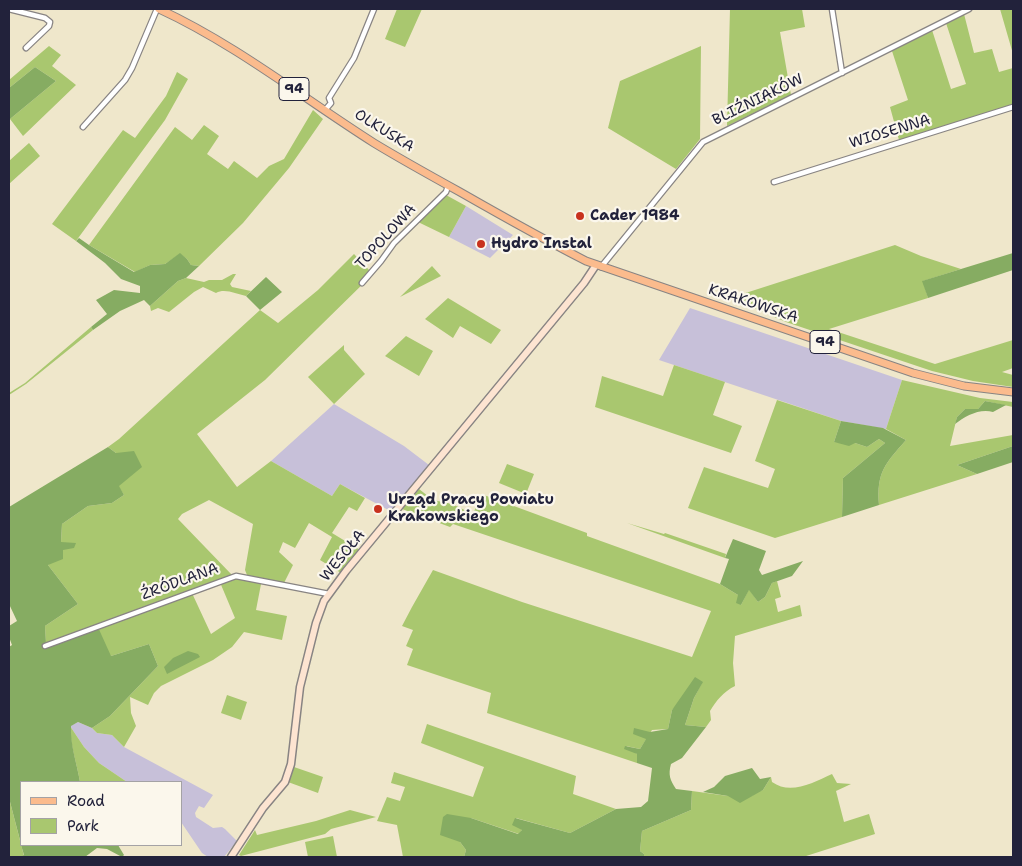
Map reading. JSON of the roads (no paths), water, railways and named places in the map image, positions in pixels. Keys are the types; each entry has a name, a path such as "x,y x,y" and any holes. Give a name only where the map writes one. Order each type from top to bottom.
{"main road":[{"name":"OLKUSKA","path":"158,9 193,27 266,70 374,142 448,186 542,239 599,266"},
{"name":"KRAKOWSKA","path":"599,266 913,373 964,386 1013,392"}],"street":[{"path":"9,9 45,18 50,22 49,26 26,48"},
{"path":"84,127 125,80 158,9"},
{"path":"325,110 331,103 329,98 334,88 354,58 374,9"},
{"path":"832,9 842,73"},
{"name":"BLIŹNIAKÓW","path":"599,266 703,142 969,9"},
{"name":"WIOSENNA","path":"774,182 1013,107"},
{"name":"TOPOLOWA","path":"362,282 394,243 446,192 448,186"},
{"name":"WESOŁA","path":"231,857 286,778 290,764 300,687 316,623 321,608 329,594 599,266"},
{"name":"ŹRÓDLANA","path":"45,646 236,576 329,594"}],"place":[{"name":"Cader 1984","path":"580,216"},
{"name":"Hydro Instal","path":"481,244"},
{"name":"Urząd Pracy Powiatu Krakowskiego","path":"378,509"}]}
